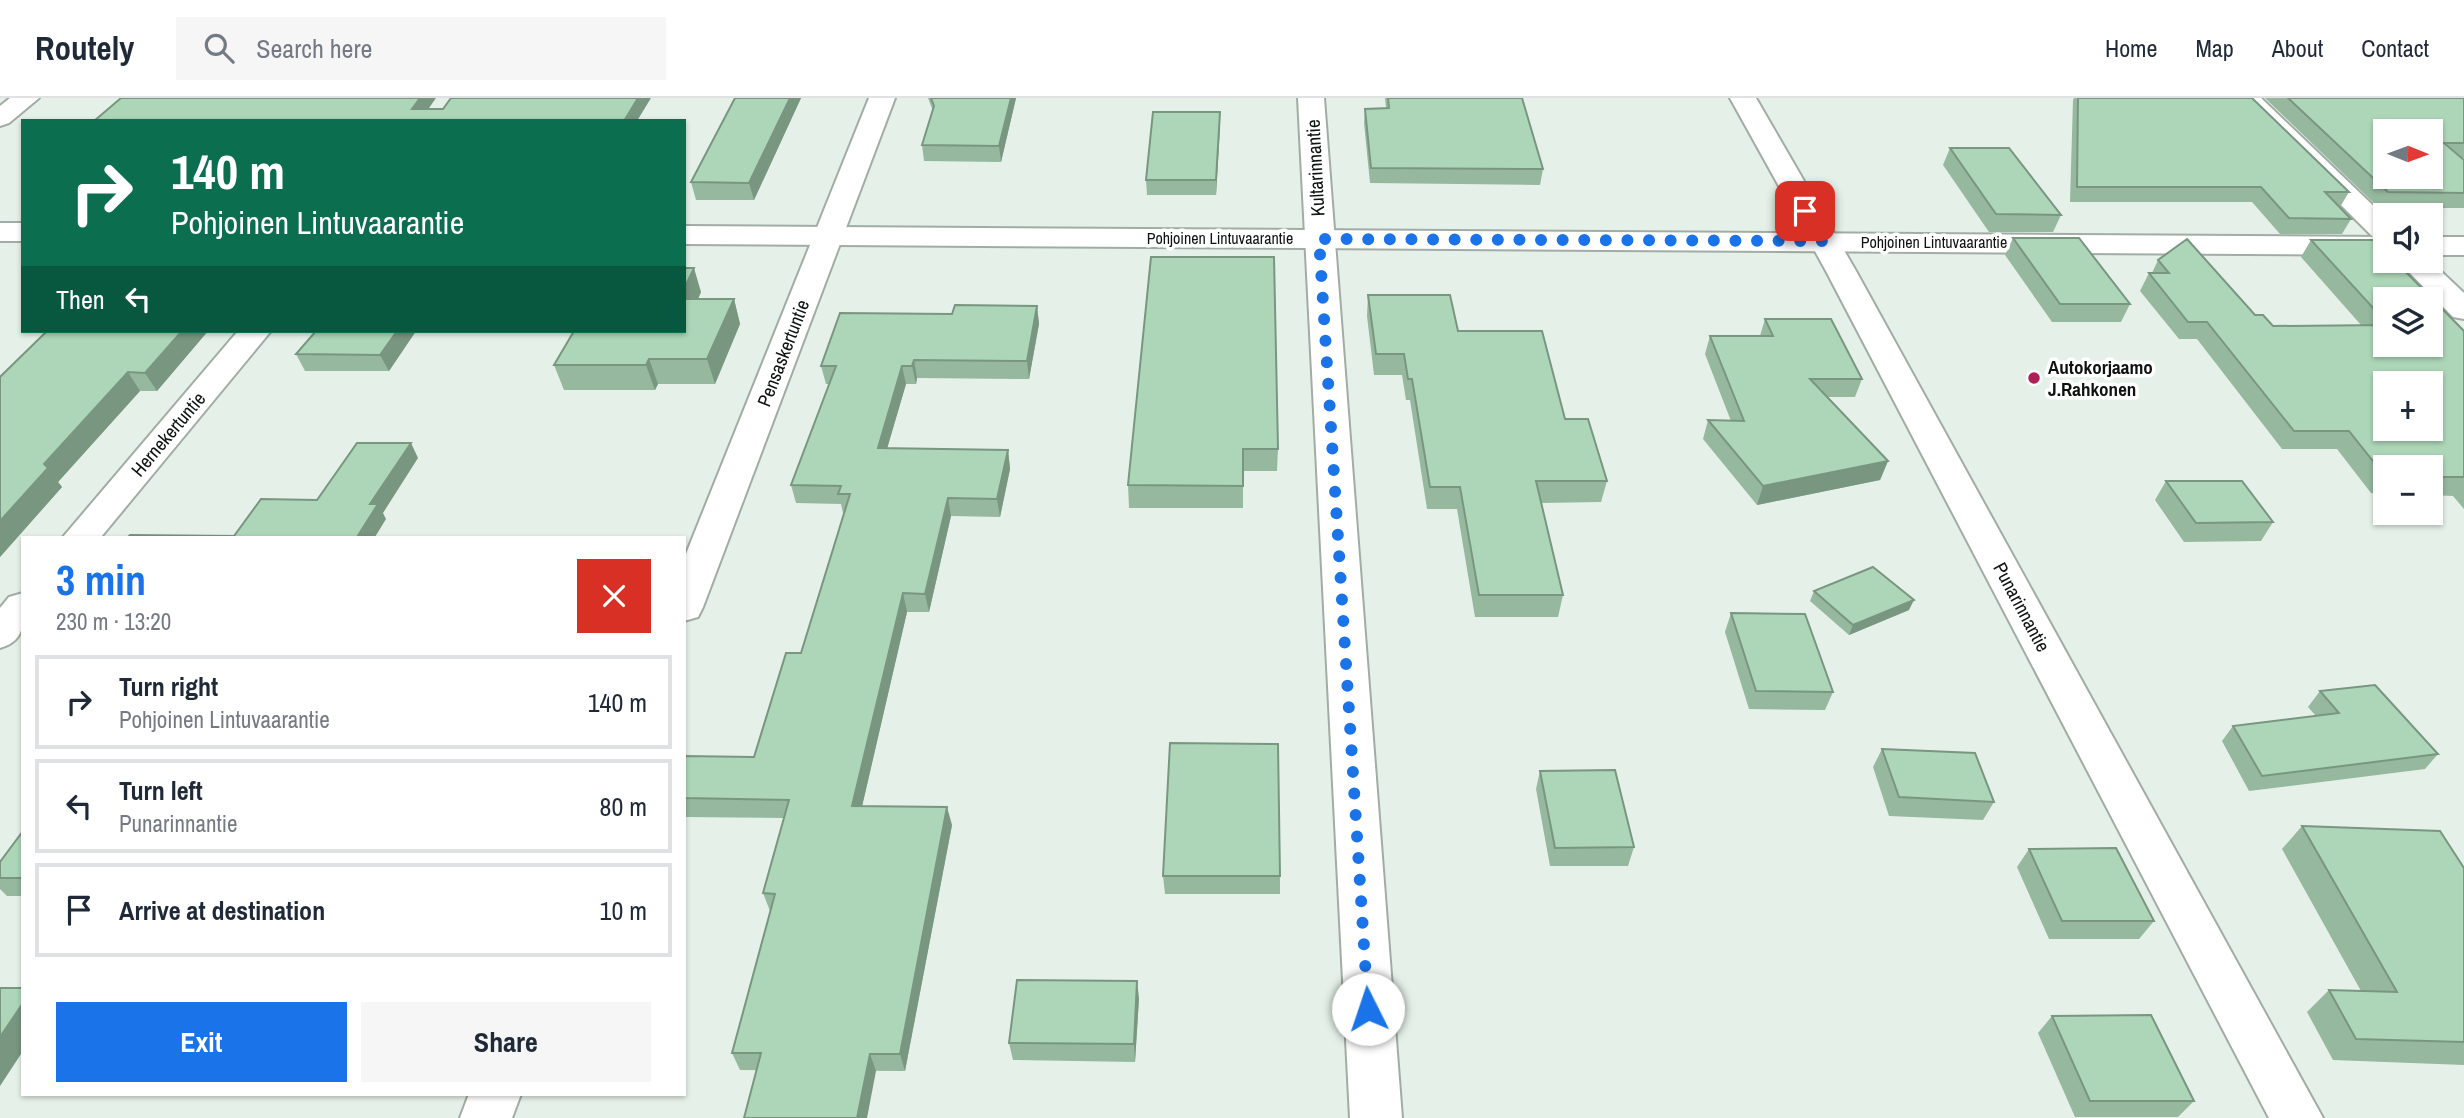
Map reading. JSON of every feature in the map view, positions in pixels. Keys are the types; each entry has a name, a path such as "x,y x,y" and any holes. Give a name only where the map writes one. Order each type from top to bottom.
{"street":[{"path":"0,118 26,98"},
{"name":"Pensaskertuntie","path":"686,602 882,98"},
{"name":"Kultarinnantie","path":"1311,98 1376,1118"},
{"name":"Punarinnantie","path":"1744,98 2297,1118"},
{"path":"2248,98 2373,221"},
{"path":"0,232 21,232"},
{"name":"Pohjoinen Lintuvaarantie","path":"686,235 2373,246"},
{"path":"2443,246 2464,246"},
{"path":"2425,273 2464,310"},
{"name":"Hernekertuntie","path":"82,536 254,333"},
{"path":"0,634 21,609"},
{"path":"486,1118 494,1096"}],"building":[{"path":"121,98 420,98 412,109 443,109 451,98 638,98 625,119 96,119"},
{"path":"735,98 790,98 749,183 691,182"},
{"path":"931,98 1011,98 999,146 922,145 934,106"},
{"path":"1388,98 1522,98 1543,169 1371,168 1365,109 1389,108"},
{"path":"2078,98 2252,98 2349,192 2325,192 2351,219 2289,218 2261,187 2077,187"},
{"path":"2288,98 2464,98 2464,143 2444,143 2464,160 2464,193 2388,192 2385,189 2443,189 2443,119 2373,119 2373,178"},
{"path":"1153,112 1220,112 1216,180 1146,180"},
{"path":"1950,148 2009,148 2061,215 1996,214"},
{"path":"2013,238 2079,238 2130,304 2060,304"},
{"path":"2187,239 2255,315 2263,315 2273,326 2373,325 2373,357 2443,357 2443,310 2464,331 2464,477 2443,477 2443,455 2373,455 2373,461 2349,431 2294,431 2207,322 2188,322 2149,273 2169,273 2158,260"},
{"path":"2311,240 2373,240 2373,273 2407,273 2421,287 2373,287 2373,308"},
{"path":"1151,257 1274,257 1278,449 1243,449 1243,486 1128,485"},
{"path":"686,268 694,268 686,285"},
{"path":"1368,295 1450,295 1458,331 1542,331 1565,419 1588,419 1607,481 1536,481 1563,595 1479,595 1460,487 1430,487 1412,379 1408,379 1404,354 1376,354"},
{"path":"686,299 734,299 707,359 649,359 646,365 554,365 573,333 686,333"},
{"path":"955,305 1037,306 1027,361 914,360 912,366 902,366 878,448 1008,450 997,499 948,498 925,594 903,593 852,806 947,807 900,1054 870,1054 857,1118 744,1118 761,1053 732,1053 775,894 763,893 789,800 686,798 686,756 754,757 786,653 801,653 850,494 838,494 841,486 791,485 836,366 821,366 840,313 952,314"},
{"path":"1765,319 1831,319 1862,379 1810,379 1888,461 1763,486 1708,420 1744,421 1710,336 1773,336"},
{"path":"45,333 180,333 145,373 128,372 44,464 48,468 0,521 0,377"},
{"path":"314,333 396,333 380,355 296,354"},
{"path":"357,443 411,443 370,504 378,504 358,536 234,536 261,499 317,500"},
{"path":"2166,481 2242,481 2273,522 2196,523"},
{"path":"130,535 234,536 129,536"},
{"path":"1873,567 1914,600 1853,625 1814,591"},
{"path":"1731,613 1805,614 1833,692 1756,691"},
{"path":"2375,685 2438,754 2262,776 2233,726 2339,713 2320,691"},
{"path":"1170,743 1278,744 1280,876 1163,876"},
{"path":"1882,749 1975,753 1994,802 1899,797"},
{"path":"1615,770 1634,847 1555,848 1540,771"},
{"path":"2302,826 2440,831 2464,868 2464,1042 2356,1039 2329,990 2397,992"},
{"path":"21,834 21,878 0,878 0,862"},
{"path":"2116,848 2154,921 2062,921 2029,849"},
{"path":"1017,980 1137,981 1134,1044 1009,1043"},
{"path":"0,988 21,988 21,1006 0,1037"},
{"path":"2151,1015 2194,1101 2090,1101 2052,1016"}],"place":[{"name":"Autokorjaamo J.Rahkonen","path":"2034,378"}],"route":[{"path":"1368,1009 1319,239 1822,241 1805,211"}]}
